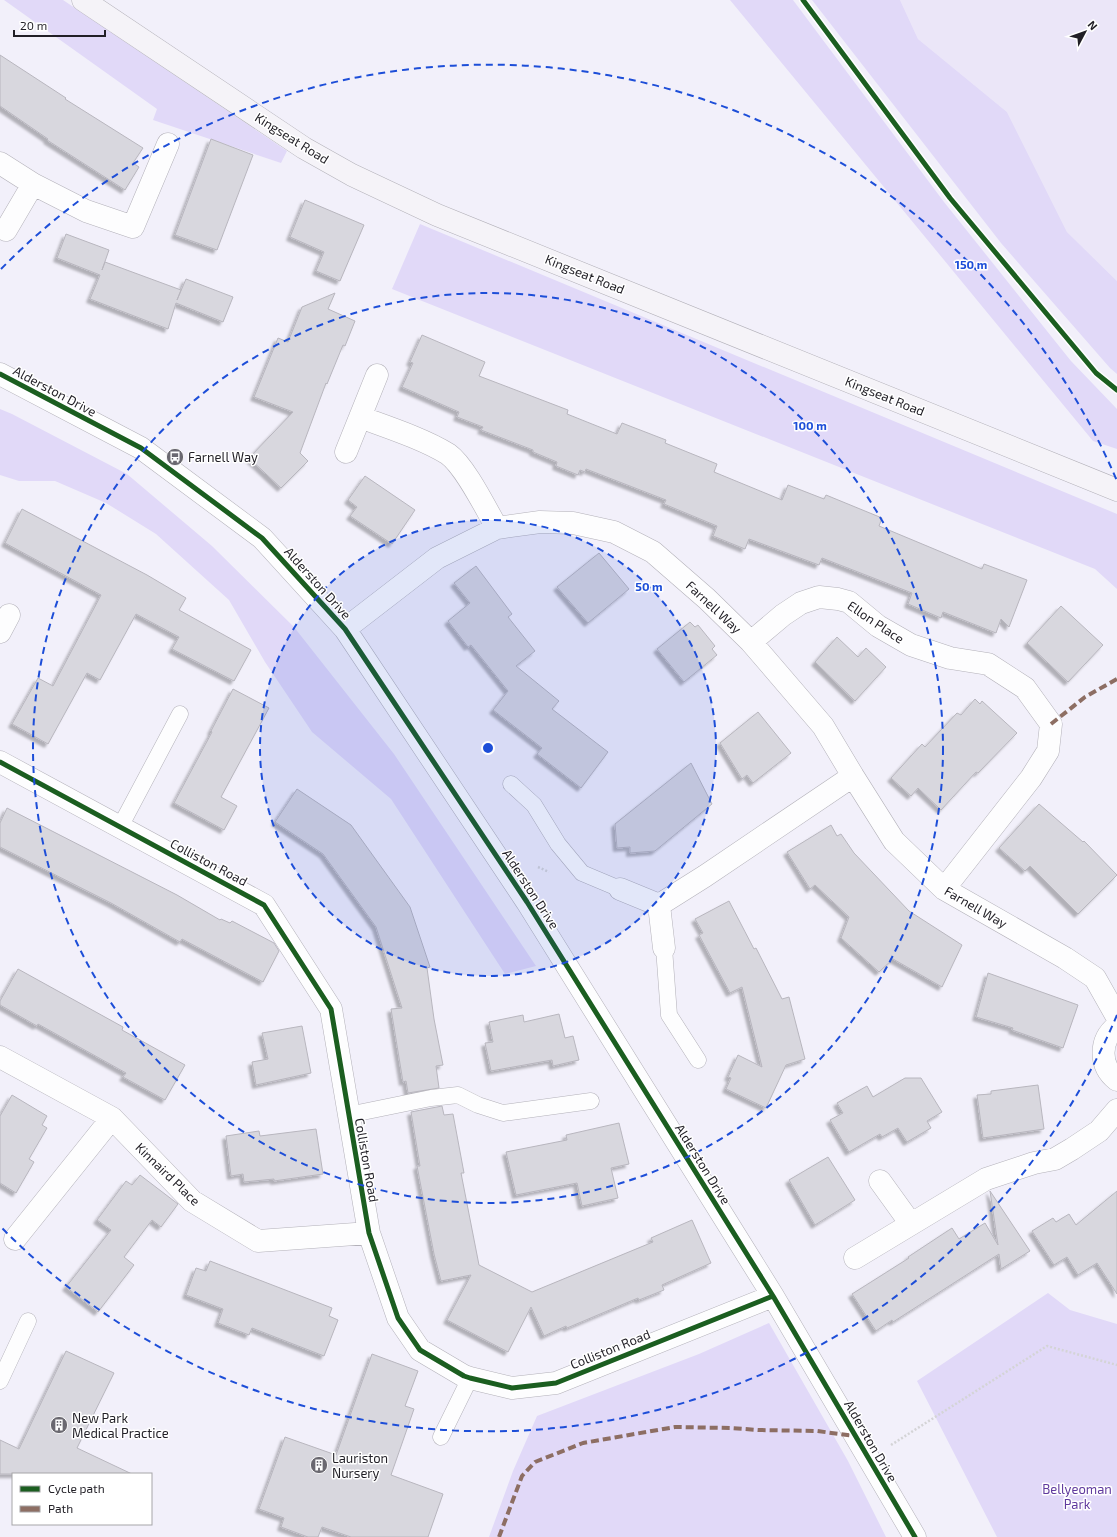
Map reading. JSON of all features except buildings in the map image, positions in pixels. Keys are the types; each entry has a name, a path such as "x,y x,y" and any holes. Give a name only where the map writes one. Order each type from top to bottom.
{"street":[{"name":"Kingseat Road","path":"83,0 304,148 352,175 437,215 1117,490"},
{"path":"0,163 33,184 86,212 133,226 168,144"},
{"path":"6,230 33,184"},
{"name":"Alderston Drive","path":"0,374 141,448 262,538 345,630 527,902 773,1296 915,1537"},
{"path":"346,452 377,375"},
{"path":"360,416 418,439 449,455 463,469 498,528"},
{"name":"Farnell Way","path":"345,630 437,558 498,528 540,522 574,523 614,532 653,552 707,599 751,642 823,726 894,842 944,889 1065,958 1095,978 1117,1017"},
{"name":"Ellon Place","path":"751,642 801,602 819,597 838,599 849,602 878,626 911,645 950,658 988,664 1025,688 1051,724 1048,751 1031,778 944,889"},
{"name":"Colliston Road","path":"0,762 264,905 330,1009 369,1233 398,1318 420,1350 470,1378 512,1388 556,1383 773,1296"},
{"path":"659,905 706,876 853,776"},
{"path":"620,889 659,905"},
{"path":"659,905 664,948"},
{"path":"1117,1026 1106,1038 1104,1048 1104,1058 1107,1068 1117,1080"},
{"name":"Kinnaird Place","path":"0,1057 112,1118 192,1201 258,1241 369,1233"},
{"path":"855,1258 986,1179 1034,1163 1055,1159 1061,1156 1099,1131 1117,1110"},
{"path":"15,1239 112,1118"},
{"path":"880,1181 911,1224"}],"lane":[{"path":"120,826 180,714"},
{"path":"512,784 534,805 558,844 582,873 620,889"},
{"path":"664,948 669,1015 698,1060"},
{"path":"348,1115 431,1098 458,1095 478,1105 503,1113 592,1101"},
{"path":"0,1381 28,1321"},
{"path":"441,1437 470,1378"}],"path":[{"path":"869,1459 1047,1346 1117,1365"}],"shaded area":[{"path":"900,0 1117,0 1117,281 1067,232 1007,112 918,39"}],"green space":[{"path":"4,0 63,0 287,151 281,163 153,120 157,109"},
{"path":"730,0 793,0 944,202 1071,361 1117,409 1117,449 1093,441"},
{"path":"812,0 900,0 918,39 1007,112 1067,232 1117,281 1117,374 1110,368 1001,243"},
{"path":"420,224 1117,514 1117,589 1095,569 392,289"},
{"path":"0,409 127,474 212,546 294,627 394,754 536,966 505,974 391,799 312,732 265,662 229,600 156,534 106,503 55,481 19,481 0,475"},
{"name":"Bellyeoman Park","path":"1048,1293 1070,1310 1117,1324 1117,1537 997,1537 917,1381"},
{"path":"769,1323 848,1461 886,1537 489,1537 513,1471 537,1416 699,1354"}],"marked path":[{"path":"1051,724 1085,697 1117,679"},
{"path":"499,1537 522,1476 535,1462 583,1443 675,1427 817,1431 855,1436"}],"cycle path":[{"path":"803,0 950,198 1096,373 1117,390"},
{"path":"0,374 141,448 262,538 345,629 527,902 773,1296 915,1537"},
{"path":"0,762 264,905 331,1009 369,1233 398,1318 420,1350 470,1378 512,1388 556,1383 773,1296"}],"place":[{"name":"Farnell Way","path":"175,457"},
{"name":"New Park Medical Practice","path":"59,1425"},
{"name":"Lauriston Nursery","path":"319,1465"}]}
